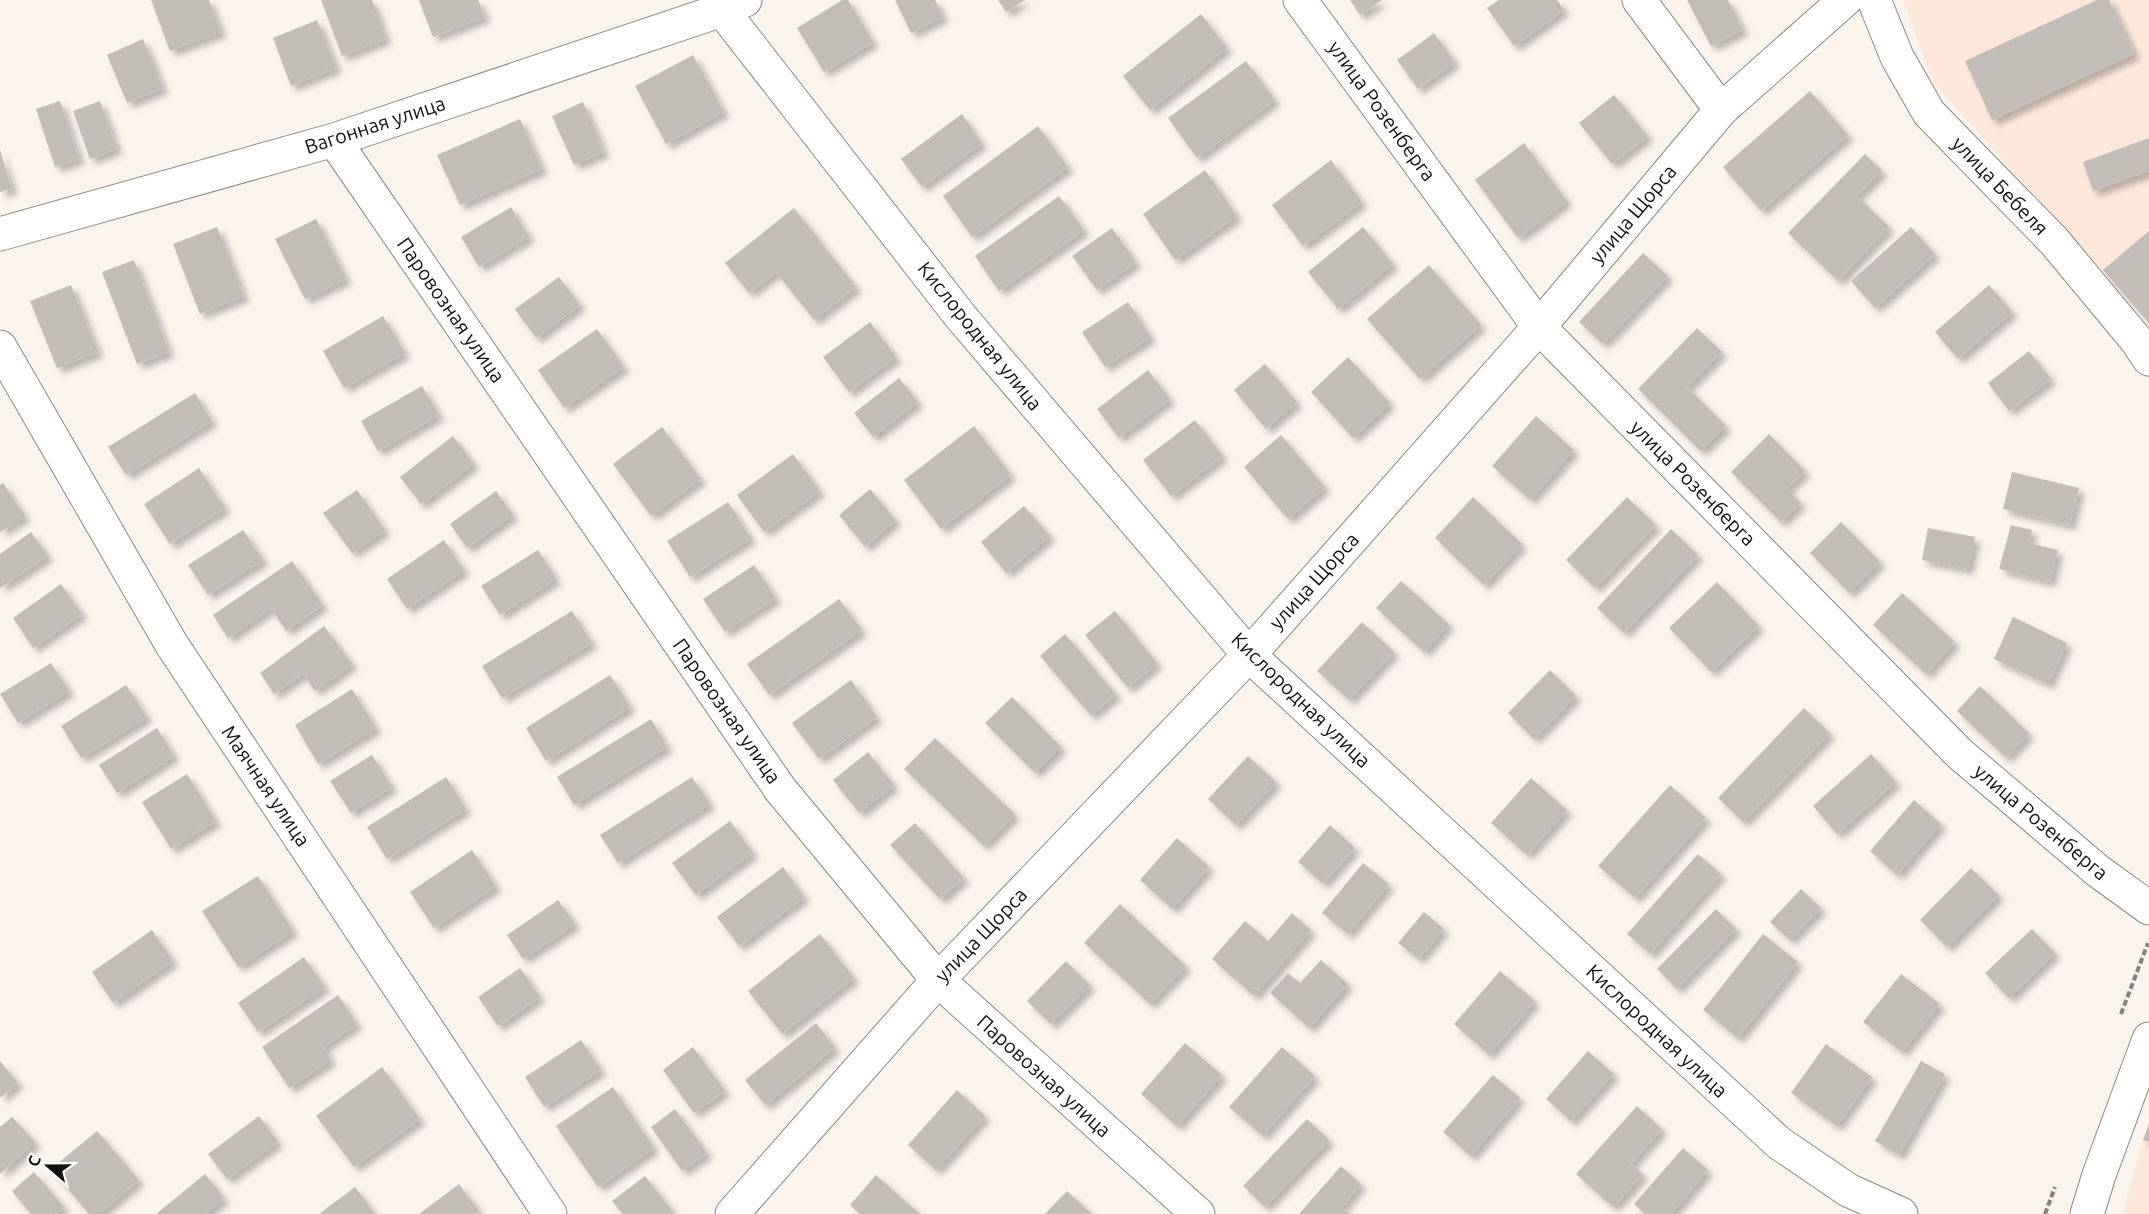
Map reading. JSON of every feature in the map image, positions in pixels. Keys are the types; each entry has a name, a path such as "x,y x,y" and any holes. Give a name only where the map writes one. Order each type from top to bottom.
{"street":[{"name":"улица Розенберга","path":"1300,0 1539,327 1960,754 2098,871 2149,908"},
{"path":"1639,0 1720,110"},
{"name":"улица Щорса","path":"732,1214 938,980 1249,655 1539,327 1720,110 1845,0"},
{"name":"улица Бебеля","path":"1874,0 1898,57 1929,113 2054,241 2137,341 2149,359"},
{"name":"Вагонная улица","path":"0,234 334,140 734,5"},
{"name":"Кислородная улица","path":"734,5 961,317 1249,655 1779,1143 1848,1190 1901,1214"},
{"name":"Паровозная улица","path":"334,140 780,789 938,980 1198,1214"},
{"name":"Маячная улица","path":"0,347 172,645 550,1214"},
{"path":"2087,1214 2098,1175 2149,1040"}],"shaded area":[{"path":"1903,0 2149,0 2149,323 1933,82"},
{"path":"2149,1123 2149,1214 2123,1214 2143,1140"}],"building":[{"path":"151,0 209,0 221,32 170,51"},
{"path":"321,0 372,0 386,39 342,56"},
{"path":"419,0 478,0 485,17 433,37"},
{"path":"842,0 848,0 873,42 824,72 797,28"},
{"path":"895,0 935,0 943,17 911,33"},
{"path":"998,0 1025,0 1006,12"},
{"path":"1350,0 1382,0 1360,15"},
{"path":"1499,0 1557,0 1564,10 1514,46 1487,8"},
{"path":"1687,0 1728,0 1743,30 1711,46"},
{"path":"2097,0 2109,0 2134,54 1992,120 1965,61"},
{"path":"1201,14 1227,48 1150,110 1123,76"},
{"path":"317,20 336,68 291,86 273,38"},
{"path":"1434,33 1455,62 1418,89 1397,60"},
{"path":"143,39 163,88 127,103 107,55"},
{"path":"693,55 724,112 666,144 635,86"},
{"path":"1246,61 1275,100 1197,158 1168,118"},
{"path":"1810,91 1848,135 1761,211 1723,167"},
{"path":"1614,95 1648,136 1612,164 1579,123"},
{"path":"60,101 79,159 55,167 36,109"},
{"path":"100,101 117,149 90,159 73,111"},
{"path":"583,102 604,152 574,165 552,116"},
{"path":"962,114 982,143 922,187 901,159"},
{"path":"520,119 542,169 460,205 437,155"},
{"path":"1038,126 1068,167 972,237 943,196"},
{"path":"2149,138 2149,171 2093,191 2083,162"},
{"path":"1524,143 1567,201 1518,238 1475,180"},
{"path":"0,150 12,189 0,192"},
{"path":"1865,154 1882,171 1857,196 1889,227 1838,281 1788,233"},
{"path":"1331,160 1362,202 1303,246 1272,205"},
{"path":"1205,170 1237,216 1175,260 1143,214"},
{"path":"1059,196 1084,230 999,291 975,256"},
{"path":"511,207 529,237 479,267 461,237"},
{"path":"794,208 856,287 814,320 776,272 749,293 725,263"},
{"path":"316,219 346,279 305,299 275,239"},
{"path":"217,227 244,296 200,314 173,244"},
{"path":"1363,227 1393,264 1338,309 1308,272"},
{"path":"1911,227 1935,254 1875,308 1851,281"},
{"path":"1112,228 1136,262 1097,290 1072,256"},
{"path":"2149,231 2149,323 2103,270"},
{"path":"1643,253 1668,276 1603,344 1579,322"},
{"path":"134,260 169,352 137,364 102,272"},
{"path":"1429,265 1481,325 1420,379 1367,319"},
{"path":"559,277 580,305 536,338 515,309"},
{"path":"71,285 98,352 57,368 30,301"},
{"path":"1989,285 2012,312 1958,359 1935,332"},
{"path":"1128,302 1151,337 1105,367 1082,332"},
{"path":"383,316 405,353 344,388 323,351"},
{"path":"870,322 896,357 849,392 823,357"},
{"path":"1697,328 1722,352 1687,387 1726,426 1701,451 1638,389"},
{"path":"597,329 624,367 564,408 538,370"},
{"path":"2029,351 2051,379 2009,411 1988,383"},
{"path":"1348,357 1390,403 1353,438 1311,392"},
{"path":"1265,364 1297,402 1266,429 1234,390"},
{"path":"1148,370 1170,399 1119,438 1097,409"},
{"path":"899,378 918,402 873,437 854,413"},
{"path":"422,386 439,415 378,451 361,421"},
{"path":"195,393 212,421 126,475 108,447"},
{"path":"1536,416 1574,450 1530,500 1492,466"},
{"path":"1195,420 1223,456 1171,496 1143,460"},
{"path":"974,426 1011,475 941,529 904,480"},
{"path":"662,427 701,479 651,516 613,464"},
{"path":"1769,434 1805,471 1787,489 1801,503 1781,522 1731,472"},
{"path":"1281,435 1325,487 1288,519 1244,467"},
{"path":"453,436 474,464 421,504 400,477"},
{"path":"793,454 820,491 764,532 737,495"},
{"path":"199,468 225,508 170,544 144,504"},
{"path":"2012,472 2079,488 2070,525 2003,509"},
{"path":"3,483 25,516 0,532 0,485"},
{"path":"870,489 896,520 865,547 839,515"},
{"path":"357,490 385,530 352,553 323,513"},
{"path":"496,491 513,515 467,548 450,524"},
{"path":"1473,497 1522,544 1484,585 1435,538"},
{"path":"1627,497 1656,525 1595,588 1566,560"},
{"path":"728,502 751,538 690,577 667,541"},
{"path":"1024,506 1050,536 1006,573 981,542"},
{"path":"1841,522 1880,562 1849,593 1810,553"},
{"path":"2011,525 2032,530 2029,543 2058,550 2050,582 1999,569"},
{"path":"1928,528 1975,537 1968,569 1922,560"},
{"path":"1671,529 1698,555 1624,633 1597,608"},
{"path":"243,530 263,560 208,595 188,565"},
{"path":"31,532 48,556 0,588 0,554"},
{"path":"444,540 464,570 407,609 387,579"},
{"path":"538,550 556,579 500,615 481,586"},
{"path":"292,561 323,605 286,631 271,608 228,638 213,615"},
{"path":"754,565 776,598 725,632 703,599"},
{"path":"1401,581 1449,624 1424,652 1376,608"},
{"path":"1717,582 1759,626 1711,672 1669,628"},
{"path":"61,584 82,614 33,648 13,618"},
{"path":"1902,593 1955,642 1926,674 1873,625"},
{"path":"839,599 862,630 769,695 747,664"},
{"path":"572,611 592,643 502,698 482,666"},
{"path":"1115,611 1157,663 1128,688 1085,635"},
{"path":"2013,617 2067,643 2048,684 1994,659"},
{"path":"1362,622 1394,652 1349,700 1317,671"},
{"path":"324,626 352,664 315,691 303,674 274,694 260,673"},
{"path":"1065,634 1116,694 1091,716 1040,656"},
{"path":"51,663 69,691 18,723 0,694"},
{"path":"1550,670 1576,696 1534,739 1508,713"},
{"path":"610,675 630,707 546,761 526,728"},
{"path":"851,680 877,717 819,759 792,723"},
{"path":"126,685 147,717 81,758 61,726"},
{"path":"1980,686 2029,733 2006,758 1957,711"},
{"path":"352,689 376,728 318,764 295,725"},
{"path":"1012,697 1061,747 1035,773 985,723"},
{"path":"1804,708 1830,733 1743,822 1718,798"},
{"path":"651,719 667,747 574,805 557,777"},
{"path":"157,728 174,756 117,793 99,765"},
{"path":"935,738 1015,814 984,846 904,769"},
{"path":"868,752 894,785 859,813 833,780"},
{"path":"1871,754 1896,782 1837,834 1813,806"},
{"path":"372,755 392,787 351,813 330,781"},
{"path":"1248,756 1276,782 1236,825 1208,799"},
{"path":"187,774 216,821 171,849 142,802"},
{"path":"446,777 466,809 387,859 367,827"},
{"path":"692,777 710,804 618,863 600,835"},
{"path":"1531,778 1567,810 1527,855 1491,823"},
{"path":"1670,785 1706,818 1635,898 1598,866"},
{"path":"1914,800 1941,824 1897,875 1870,851"},
{"path":"730,821 753,853 696,895 672,863"},
{"path":"915,823 964,878 940,899 890,845"},
{"path":"1330,825 1355,848 1323,884 1298,862"},
{"path":"1177,838 1209,867 1172,909 1140,880"},
{"path":"472,850 496,886 434,928 410,892"},
{"path":"1698,854 1721,874 1650,954 1627,934"},
{"path":"1363,863 1389,884 1348,934 1322,913"},
{"path":"783,867 804,897 739,946 717,917"},
{"path":"1971,868 1999,895 1947,947 1920,920"},
{"path":"258,876 293,931 238,967 202,911"},
{"path":"1801,889 1821,908 1790,940 1770,922"},
{"path":"558,900 575,924 523,959 507,935"},
{"path":"1120,904 1186,966 1150,1004 1084,943"},
{"path":"1716,909 1736,929 1677,989 1657,969"},
{"path":"1424,912 1444,929 1419,959 1398,943"},
{"path":"1292,913 1311,930 1254,996 1212,959 1245,921 1268,941"},
{"path":"2032,929 2055,953 2009,998 1985,973"},
{"path":"152,930 173,961 113,1003 92,972"},
{"path":"820,934 854,978 782,1034 748,991"},
{"path":"1763,934 1798,962 1738,1038 1703,1010"},
{"path":"304,957 325,987 258,1032 238,1003"},
{"path":"1321,960 1348,984 1309,1028 1270,993 1288,973 1300,983"},
{"path":"1066,961 1090,985 1051,1024 1027,1001"},
{"path":"520,968 540,997 498,1026 478,997"},
{"path":"1500,971 1535,1001 1489,1055 1454,1024"},
{"path":"1901,974 1940,1004 1902,1052 1863,1022"},
{"path":"338,995 357,1024 323,1047 331,1060 289,1088 262,1047"},
{"path":"816,1023 835,1048 765,1105 745,1080"},
{"path":"581,1040 601,1070 544,1107 525,1077"},
{"path":"1185,1043 1222,1075 1177,1126 1141,1094"},
{"path":"1826,1044 1872,1077 1837,1126 1791,1093"},
{"path":"693,1047 725,1091 694,1113 663,1070"},
{"path":"1282,1047 1315,1076 1263,1136 1229,1107"},
{"path":"1588,1051 1614,1074 1571,1121 1546,1099"},
{"path":"0,1061 18,1083 0,1098"},
{"path":"1921,1061 1945,1074 1899,1155 1875,1141"},
{"path":"382,1067 420,1119 354,1167 316,1116"},
{"path":"1493,1075 1520,1098 1471,1156 1443,1132"},
{"path":"613,1087 654,1148 598,1187 556,1126"},
{"path":"957,1090 985,1116 936,1170 908,1145"},
{"path":"1637,1106 1662,1129 1631,1164 1643,1174 1613,1207 1576,1174"},
{"path":"675,1109 707,1153 682,1171 651,1127"},
{"path":"259,1116 278,1142 227,1179 208,1154"},
{"path":"12,1117 35,1142 0,1174 0,1127"},
{"path":"1307,1119 1329,1140 1265,1207 1243,1186"},
{"path":"2149,1124 2149,1142 2143,1140"},
{"path":"97,1131 139,1180 99,1214 89,1214 51,1169"},
{"path":"1683,1148 1708,1170 1671,1214 1645,1214 1634,1204"},
{"path":"1341,1166 1361,1184 1342,1207 1350,1214 1299,1214"},
{"path":"34,1172 64,1207 55,1214 31,1214 12,1191"},
{"path":"205,1174 224,1198 205,1214 156,1214"},
{"path":"876,1175 920,1214 860,1214 850,1205"},
{"path":"645,1176 672,1210 667,1214 623,1214 612,1201"},
{"path":"459,1184 479,1211 474,1214 419,1214"},
{"path":"355,1187 375,1214 319,1214"},
{"path":"1067,1191 1092,1214 1045,1214"}]}
